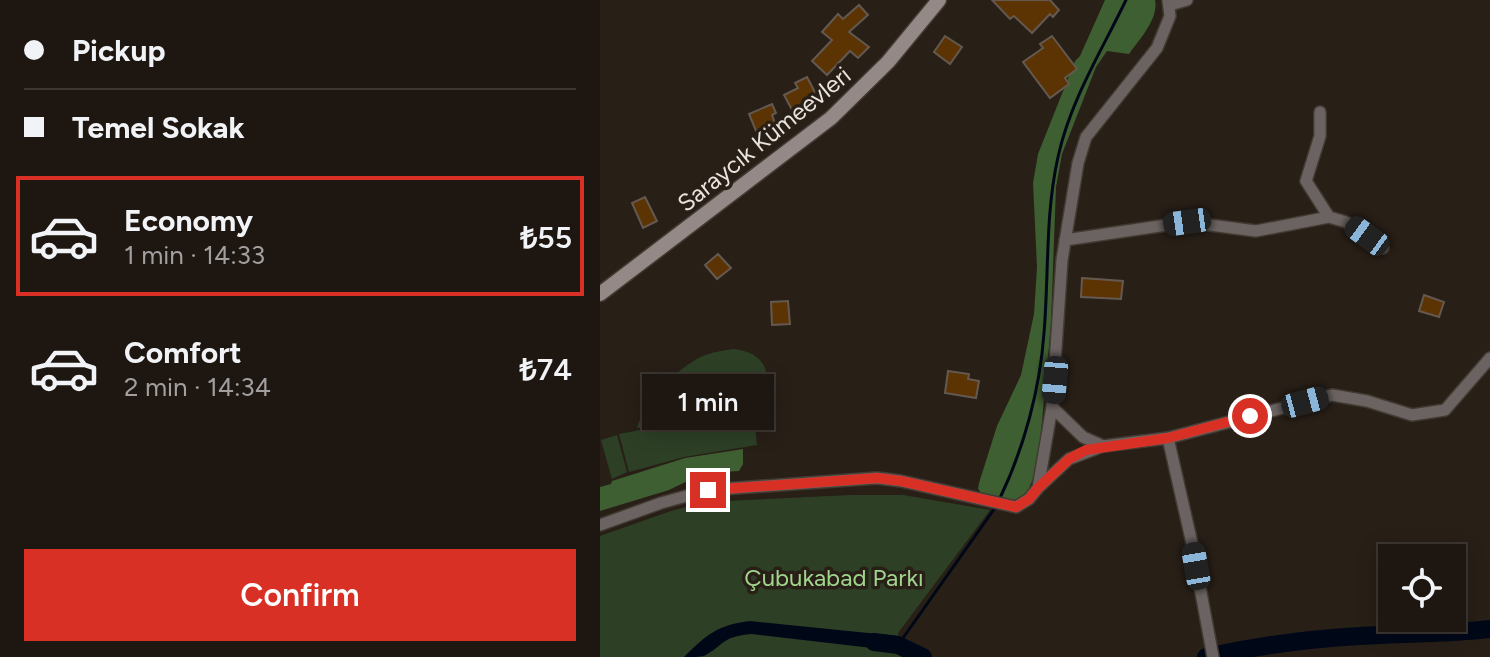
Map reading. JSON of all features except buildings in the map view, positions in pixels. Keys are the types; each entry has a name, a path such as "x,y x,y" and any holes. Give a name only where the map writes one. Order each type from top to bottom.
{"main road":[{"name":"Saraycık Kümeevleri","path":"600,294 831,118 888,62 939,0"}],"street":[{"path":"1038,488 1052,407 1065,240 1078,163 1086,137 1157,48 1167,29 1169,3 1187,0"},
{"path":"1320,112 1318,145 1306,181 1329,217"},
{"path":"1065,240 1187,222 1256,231 1329,217 1346,222 1383,248"},
{"path":"600,525 708,490 861,478 901,481 1016,507 1029,499 1069,459 1103,446 1168,438 1332,395 1367,401 1412,415 1445,410 1490,358"},
{"path":"1052,407 1083,437 1103,446"},
{"path":"1168,438 1213,657"}],"green space":[{"path":"1105,0 1155,0 1154,14 1129,54 1107,51 1096,67 1062,154 1056,187 1051,324 1035,474 1027,493 1019,501 983,495 978,489 979,483 997,426 1021,375 1034,314 1037,267 1033,183 1038,154 1075,61"},
{"path":"733,349 754,355 765,368 766,386 756,405 637,428 654,397 682,369 705,355"},
{"path":"753,409 757,445 684,457 629,472 619,434"},
{"path":"617,435 627,472 612,479 601,440"},
{"path":"743,449 743,464 739,471 704,473 669,490 600,511 600,487 612,481 685,458"},
{"name":"Çubukabad Parkı","path":"903,495 990,510 898,633 902,657 600,657 600,536 707,502"}],"water":[{"path":"750,621 898,636 898,651 752,634 729,639 704,656 684,657 714,632"}],"waterway":[{"path":"1000,498 1023,439 1039,375 1051,201 1063,136 1078,96 1126,0"},
{"path":"898,645 997,505"},
{"path":"1206,657 1321,639 1490,629"},
{"path":"874,642 898,645 923,657"}],"route":[{"path":"708,490 877,478 1016,507 1024,504 1069,459 1086,450 1168,438 1250,416"}]}
